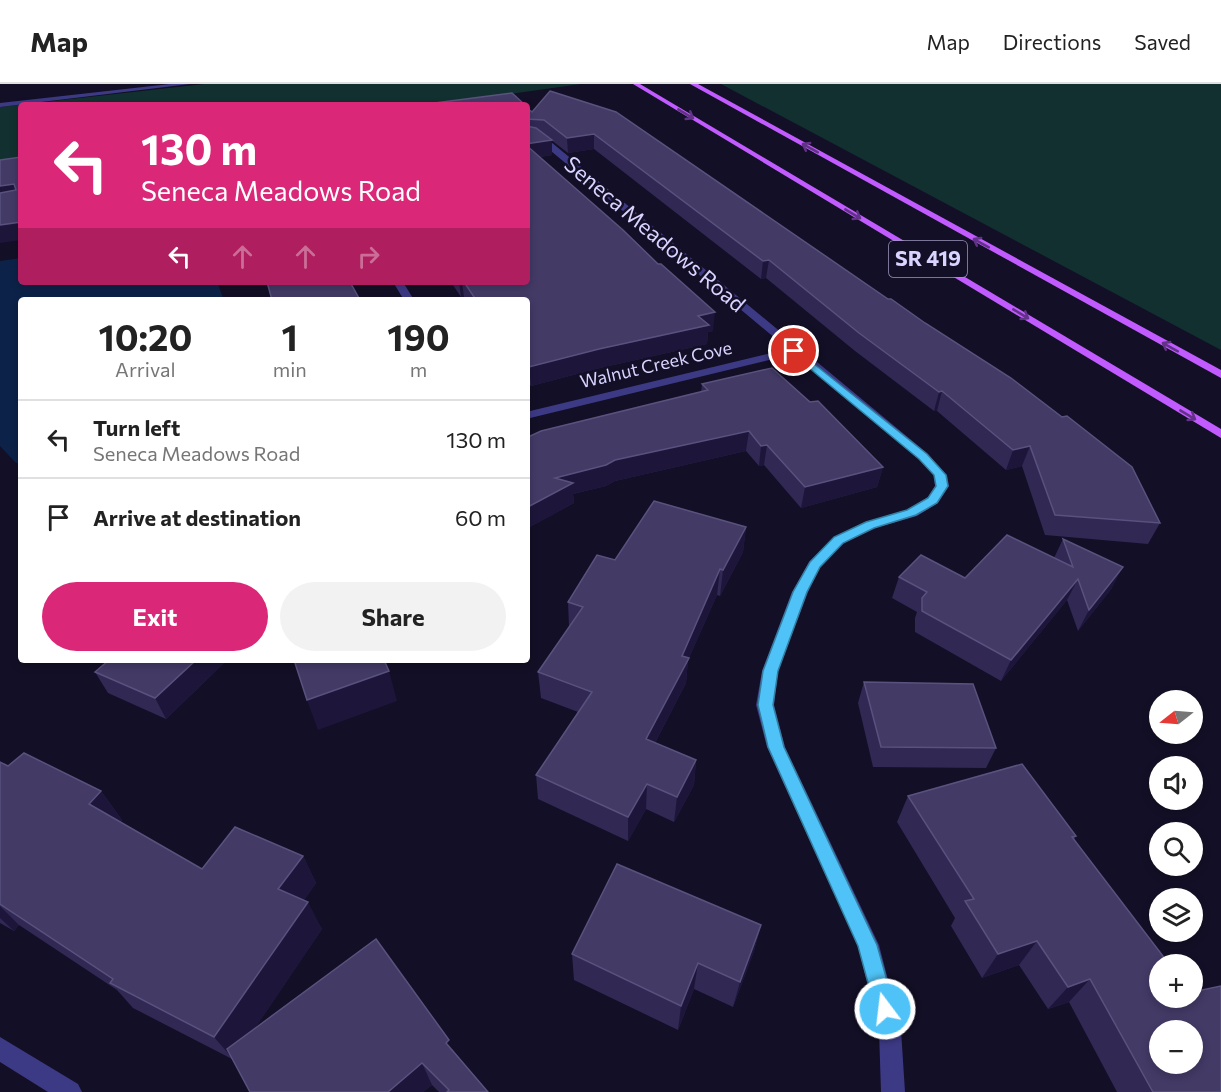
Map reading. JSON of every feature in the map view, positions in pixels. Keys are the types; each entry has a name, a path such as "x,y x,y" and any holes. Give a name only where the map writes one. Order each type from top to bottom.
{"main road":[{"name":"SR 419","path":"636,84 1221,434"},
{"name":"SR 419","path":"693,84 1221,375"}],"street":[{"path":"27,102 187,84"},
{"path":"0,105 18,103"},
{"name":"Seneca Meadows Road","path":"530,137 540,138 548,144 923,456 940,475 942,486 933,500 912,513 870,525 838,540 814,565 800,592 770,671 765,705 776,747 868,945 890,1030 893,1092"},
{"name":"Walnut Creek Cove","path":"530,415 794,351"},
{"path":"0,1049 70,1092"}],"green space":[{"path":"204,84 581,84 452,102 44,102"},
{"path":"721,84 1221,84 1221,350"},
{"path":"18,105 18,166 0,169 0,107"}],"water":[{"path":"18,258 18,285 218,285 223,297 18,297 18,464 0,446 0,261"}],"building":[{"path":"550,91 616,112 888,299 1011,378 1062,417 1067,416 1132,467 1160,523 1055,515 1030,446 1013,450 942,391 939,392 859,333 769,260 763,261 594,134 567,138 544,120 530,119 530,110 532,112"},
{"path":"512,93 522,102 442,102"},
{"path":"530,127 536,128 552,140 530,143"},
{"path":"530,149 715,312 698,316 709,325 530,367 530,297 474,297 466,285 530,285"},
{"path":"18,157 18,222 0,225 0,193 16,190 14,184 0,186 0,160"},
{"path":"268,285 352,285 358,297 271,297"},
{"path":"772,368 810,402 818,401 883,467 805,487 767,445 761,446 749,431 615,460 606,465 555,478 573,483 530,506 530,436 541,431 708,390 702,384"},
{"path":"654,501 746,527 723,570 720,569 682,656 689,658 646,739 696,760 677,797 647,784 628,817 536,775 592,692 538,672 583,607 568,602 597,555 615,560"},
{"path":"1007,535 1073,567 1063,539 1123,567 1089,610 1078,579 1011,660 922,611 922,598 927,592 899,577 921,555 965,578"},
{"path":"106,663 193,663 155,698 95,672"},
{"path":"295,663 385,663 389,671 307,700"},
{"path":"864,682 973,684 996,748 881,747"},
{"path":"24,753 101,791 89,804 202,869 235,827 303,856 278,889 308,902 214,1037 110,983 113,979 0,904 0,762 8,766"},
{"path":"1022,764 1076,836 1072,837 1149,938 1149,942 1152,942 1161,954 1149,954 1149,1008 1203,1008 1203,990 1221,986 1221,1092 1153,1092 1090,979 1068,987 1037,941 998,954 965,901 974,899 908,796"},
{"path":"617,864 761,925 740,982 698,963 681,1006 572,954"},
{"path":"376,939 449,1040 446,1043 488,1092 447,1092 449,1090 422,1063 388,1092 250,1092 227,1049"}],"route":[{"path":"794,351 923,456 940,475 942,486 933,500 912,513 870,525 838,540 814,565 800,592 770,671 765,705 776,747 868,945 885,1009"}]}
